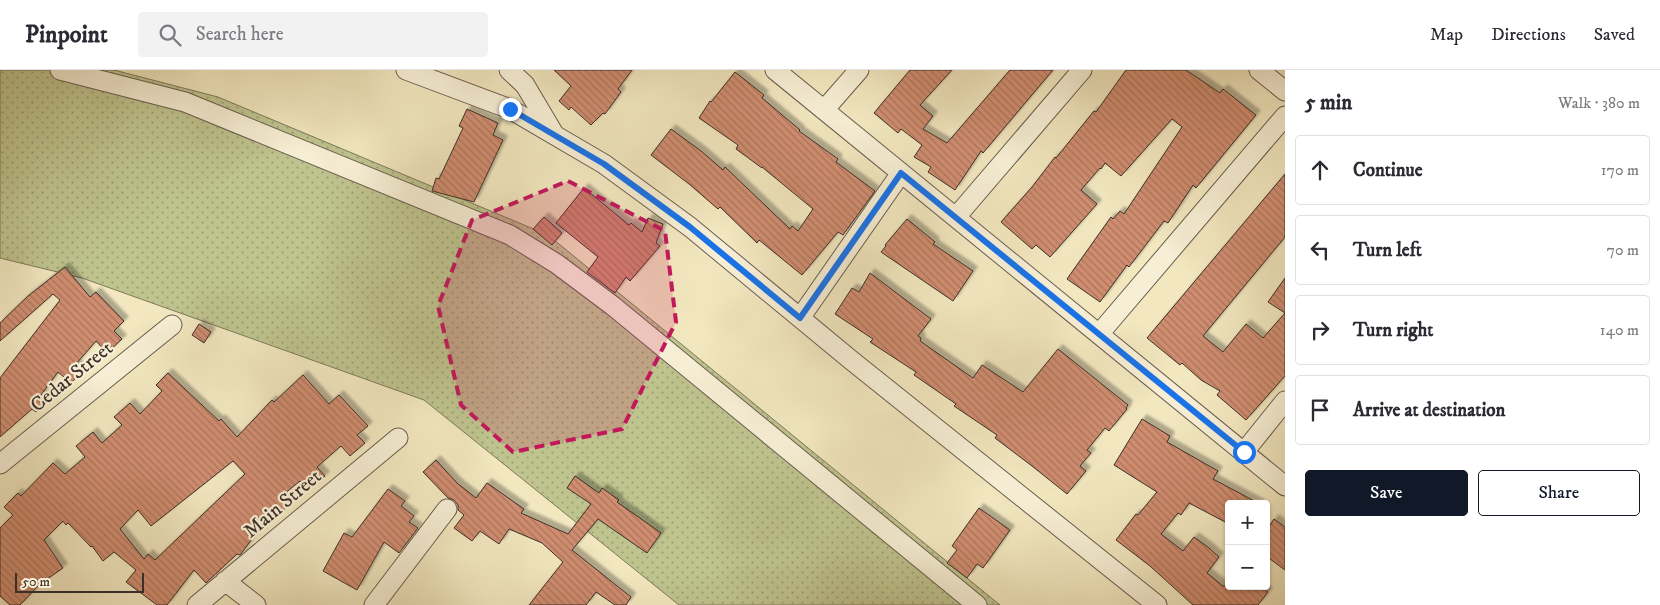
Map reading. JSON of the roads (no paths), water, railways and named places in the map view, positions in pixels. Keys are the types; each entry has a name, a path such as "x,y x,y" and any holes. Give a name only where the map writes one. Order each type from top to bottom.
{"street":[{"path":"60,70 185,102 510,235 557,264 613,306 977,605"},
{"path":"406,70 510,109 604,164 690,227 800,318 1157,605"},
{"path":"508,70 525,85 555,136"},
{"path":"775,70 1285,486"},
{"path":"824,110 859,70"},
{"path":"956,217 1082,70"},
{"path":"1260,70 1285,91"},
{"path":"1099,334 1285,116"},
{"path":"800,318 901,173"},
{"name":"Cedar Street","path":"0,464 172,325"},
{"path":"1244,452 1285,401"},
{"name":"Main Street","path":"197,605 398,438"},
{"path":"374,605 447,509"},
{"path":"225,581 256,605"}]}
